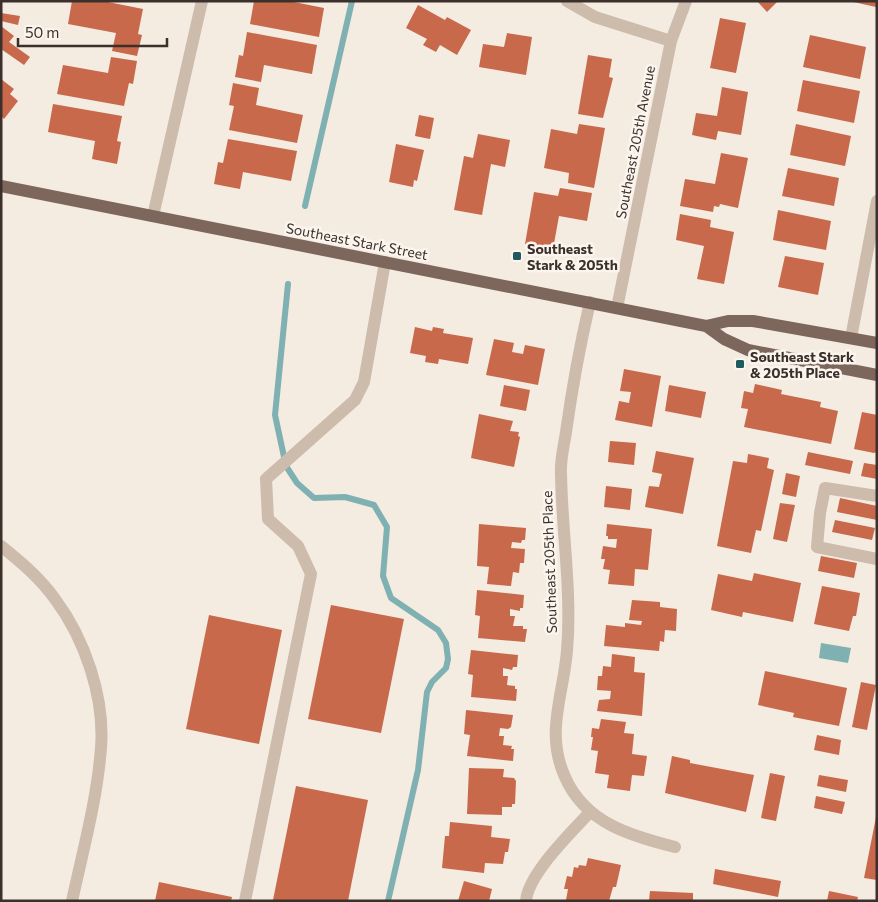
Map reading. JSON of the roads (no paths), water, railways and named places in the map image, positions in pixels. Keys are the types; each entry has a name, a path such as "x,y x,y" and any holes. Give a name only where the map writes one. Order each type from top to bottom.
{"main road":[{"name":"Southeast Stark Street","path":"1,186 706,326 748,350 877,375"},
{"name":"Southeast Stark Street","path":"706,326 728,321 753,321 877,343"}],"street":[{"path":"153,216 202,1"},
{"path":"567,1 595,17 671,41"},
{"name":"Southeast 205th Avenue","path":"617,308 671,41 686,1"},
{"path":"851,338 877,201"},
{"path":"245,901 311,574 298,546 268,519 266,479 355,400 364,382 386,262"},
{"name":"Southeast 205th Place","path":"590,302 568,415 560,472 565,533 567,650 555,721 555,740 558,758 566,779 589,813 628,834 675,847"},
{"path":"877,496 825,488 820,513 817,547 877,559"},
{"path":"1,546 30,569 55,598 73,628 89,666 98,706 101,746 96,791 72,901"},
{"path":"526,901 526,894 546,860 589,813"}],"water":[{"path":"821,643 851,648 848,663 819,658"}],"waterway":[{"path":"305,206 352,1"},
{"path":"288,284 275,415 286,466 297,483 314,498 345,497 374,505 387,527 383,576 391,598 438,630 446,643 448,659 446,668 432,682 427,692 418,770 388,901"}],"place":[{"name":"Southeast Stark & 205th","path":"517,256"},
{"name":"Southeast Stark & 205th Place","path":"740,364"}]}
